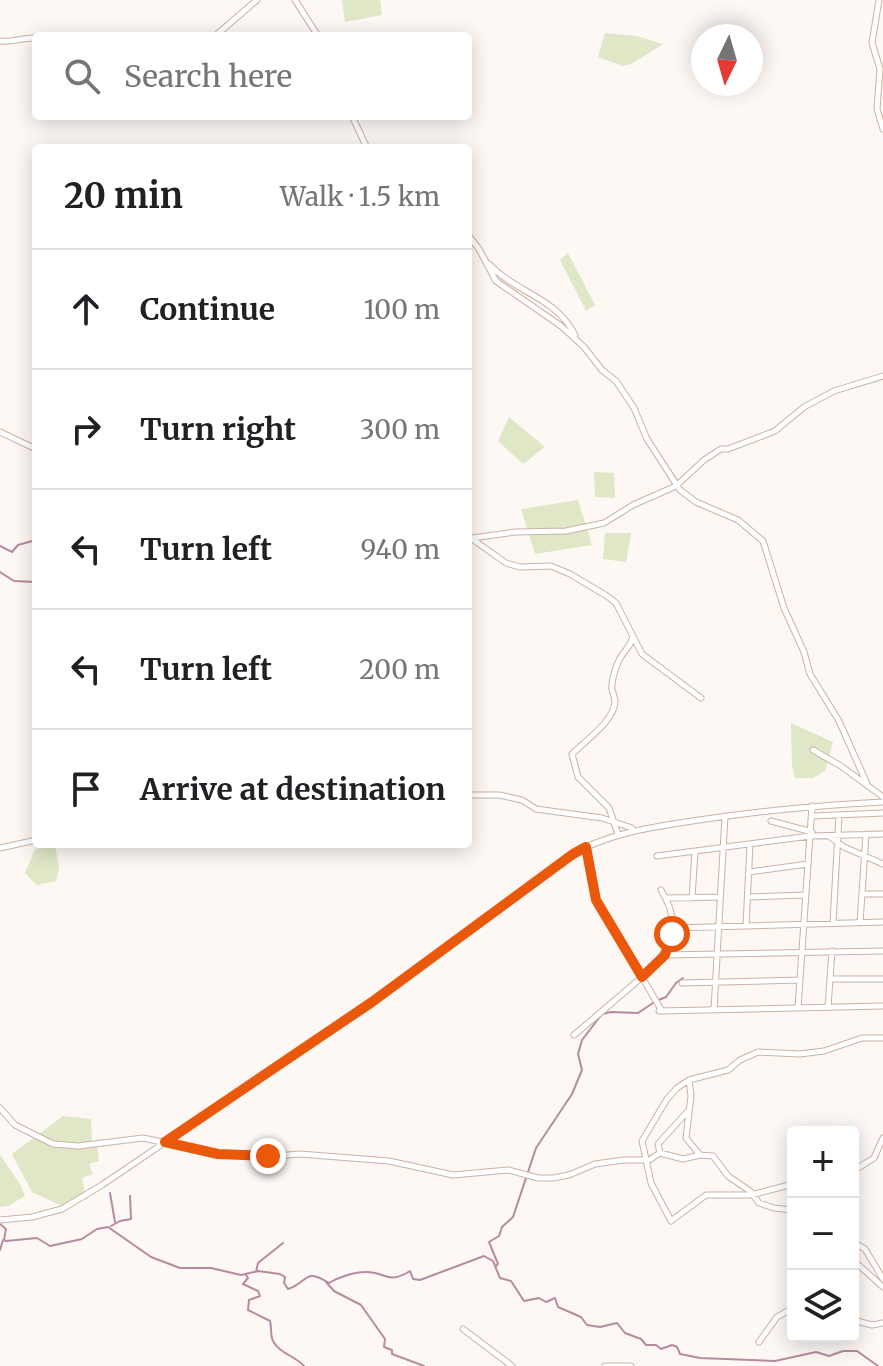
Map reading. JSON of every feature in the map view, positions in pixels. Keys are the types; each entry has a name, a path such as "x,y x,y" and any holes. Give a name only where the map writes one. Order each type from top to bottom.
{"street":[{"path":"220,32 257,0"},
{"path":"295,0 315,32"},
{"path":"879,0 872,43 880,69 877,109 883,129"},
{"path":"0,41 32,38"},
{"path":"354,120 366,144"},
{"path":"472,241 496,281 530,307 543,312 578,341"},
{"path":"486,260 512,284 541,298 560,313 578,341 627,397 647,439 676,486 696,502 738,520 763,541 784,608 804,652 810,674 839,721 868,786"},
{"path":"472,537 566,531 604,523 633,505 676,486 697,465 721,449 775,431 804,407 834,391 883,376"},
{"path":"0,432 32,447"},
{"path":"472,538 506,563 515,567 551,566 585,582 616,603 642,654 701,698"},
{"path":"618,834 609,808 578,777 572,754 602,727 614,706 611,685 621,654 630,647 632,638"},
{"path":"813,750 841,766 883,800"},
{"path":"472,795 499,795 522,800 536,809 562,810 637,829"},
{"path":"0,1220 32,1217 62,1209 102,1185 372,1002 569,856 586,847 637,829 725,816 883,800"},
{"path":"798,1008 812,806"},
{"path":"812,816 883,813"},
{"path":"833,923 839,815"},
{"path":"714,1010 725,816"},
{"path":"771,821 810,834 838,838 883,834"},
{"path":"657,856 810,834"},
{"path":"860,923 866,834"},
{"path":"838,838 844,847 883,864"},
{"path":"0,848 32,841"},
{"path":"746,926 750,844"},
{"path":"586,847 596,900 660,1011 883,1006"},
{"path":"692,898 695,851"},
{"path":"749,872 808,864"},
{"path":"574,1035 665,955 672,928 666,898 661,890"},
{"path":"862,894 883,894"},
{"path":"748,897 806,895"},
{"path":"666,898 720,897"},
{"path":"672,928 883,922"},
{"path":"828,1007 832,951"},
{"path":"665,955 883,951"},
{"path":"830,979 883,979"},
{"path":"682,983 800,980"},
{"path":"787,1186 751,1195 706,1195 671,1221 651,1183 643,1138 667,1099 689,1080 728,1070 758,1052 800,1054 824,1051 867,1037 883,1038"},
{"path":"689,1080 691,1096 686,1138 700,1155"},
{"path":"0,1108 15,1125 53,1144 78,1146 143,1138 218,1154 263,1157 311,1154 402,1162 453,1175 508,1170 548,1178 569,1175 595,1164 646,1161 660,1153 683,1159 700,1155 716,1157 728,1176 759,1203 787,1209"},
{"path":"660,1153 658,1144 689,1110"},
{"path":"874,1158 883,1138"},
{"path":"859,1167 883,1154"},
{"path":"859,1246 865,1249 883,1279"},
{"path":"859,1265 883,1287"},
{"path":"759,1342 777,1317 787,1311"},
{"path":"859,1322 872,1325 883,1323"},
{"path":"463,1329 512,1366"},
{"path":"605,1366 631,1366"}],"green space":[{"path":"342,0 380,0 382,15 345,22"},
{"path":"605,33 636,36 663,44 623,66 598,57"},
{"path":"568,253 595,305 586,311 560,260"},
{"path":"509,417 545,447 523,464 498,441"},
{"path":"594,472 614,473 615,498 595,497"},
{"path":"578,500 592,545 535,554 521,509"},
{"path":"605,533 631,533 626,562 603,559"},
{"path":"791,723 833,742 825,771 813,778 795,778"},
{"path":"56,848 59,869 56,881 37,885 25,873 35,849"},
{"path":"63,1116 91,1119 92,1144 97,1144 99,1161 89,1164 93,1174 82,1178 85,1193 62,1206 32,1192 12,1154"},
{"path":"0,1155 25,1196 0,1207"}],"waterway":[{"path":"0,546 12,552 18,545 32,541"},
{"path":"0,572 14,581 32,582"},
{"path":"496,1266 498,1264 489,1242 499,1236 502,1227 513,1217 536,1148 572,1094 582,1070 578,1054 582,1040 602,1014 638,1013 666,997 683,978"},
{"path":"110,1193 115,1222"},
{"path":"111,1226 131,1219 130,1196"},
{"path":"0,1224 6,1229 6,1241 37,1238 50,1246 82,1239 97,1229 108,1227 151,1257 180,1268 211,1268 241,1275 258,1271 280,1274 285,1277 284,1283 288,1289 311,1276 329,1283 361,1272 397,1277 410,1271 413,1279 420,1280 484,1256 493,1261 500,1278 511,1281 524,1301 539,1298 546,1302 555,1298 558,1307 581,1317 587,1325 600,1327 617,1323 625,1333 641,1339 646,1345 656,1345 661,1349 672,1345 677,1347 680,1354 700,1358 775,1361 816,1352 829,1356 843,1351 857,1351 878,1366"},
{"path":"0,1250 3,1240"},
{"path":"256,1272 258,1263 283,1243"},
{"path":"246,1275 248,1278 243,1284 258,1291 260,1296 249,1300 248,1310 270,1321 272,1339 276,1345 304,1366"},
{"path":"326,1282 334,1291 361,1305 385,1339 384,1347 392,1350 392,1354 424,1366"}],"route":[{"path":"268,1156 218,1154 165,1142 372,1002 573,854 586,847 596,900 642,977 665,955 672,934"}]}
